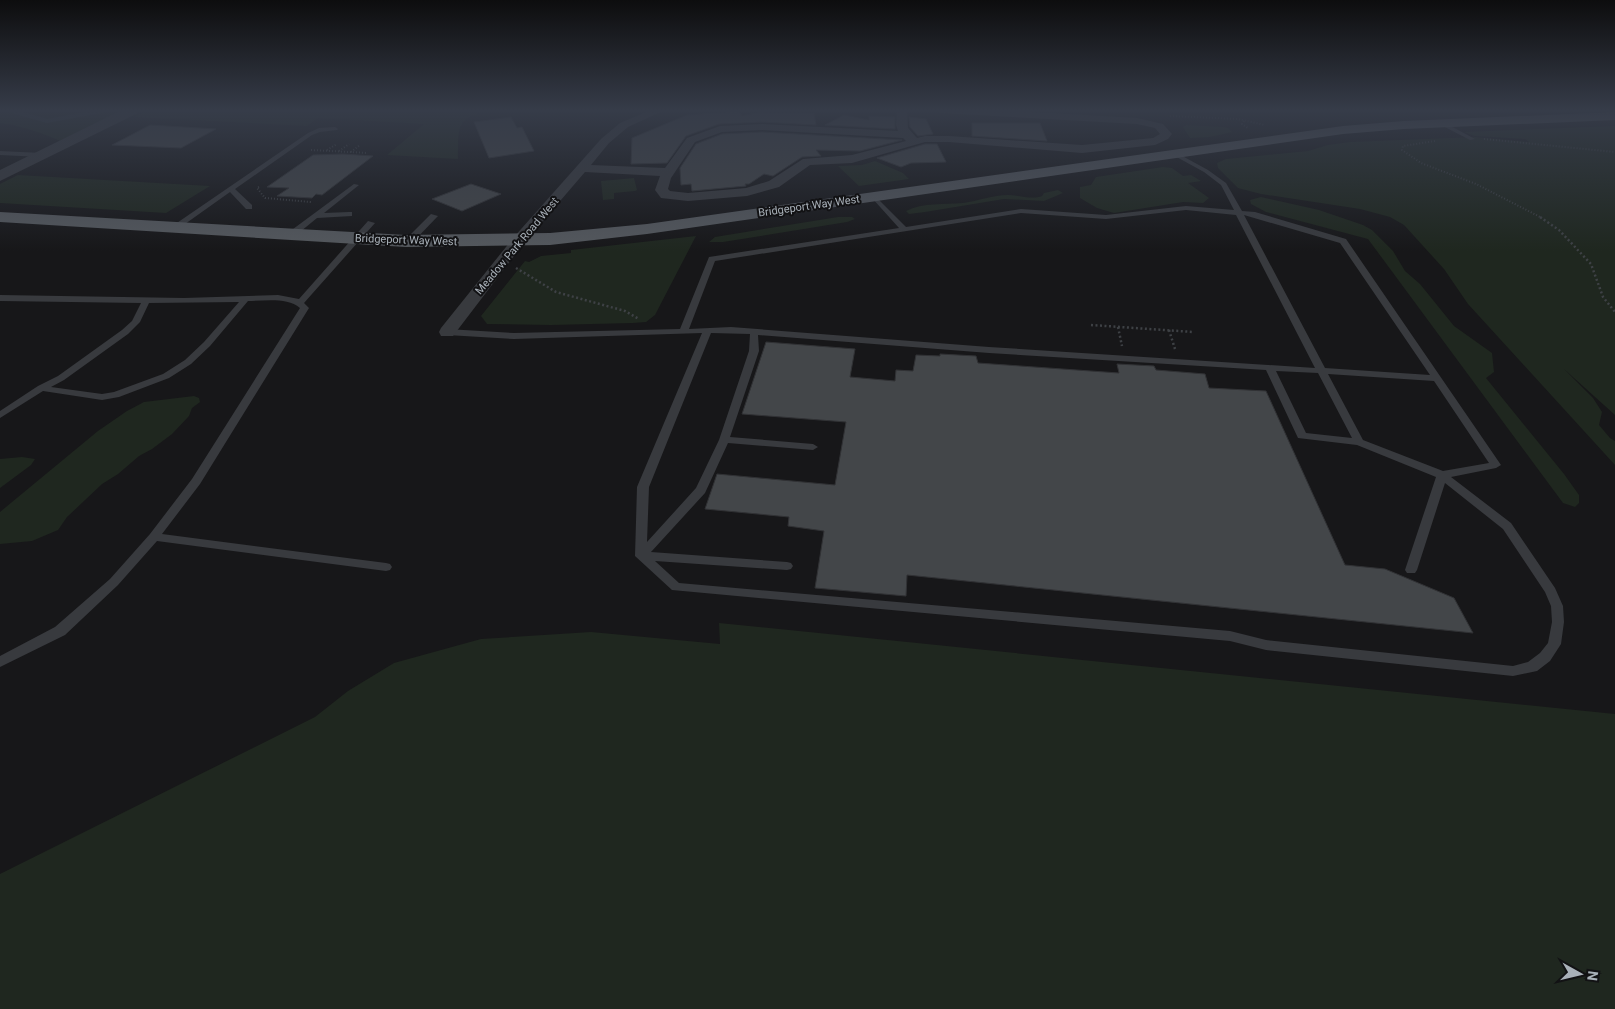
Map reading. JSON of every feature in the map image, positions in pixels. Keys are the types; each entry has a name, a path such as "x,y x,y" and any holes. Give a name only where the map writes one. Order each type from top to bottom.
{"main road":[{"name":"Bridgeport Way West","path":"0,217 410,241 519,240 647,229 1153,157"}],"street":[{"path":"0,176 38,157"},
{"name":"Meadow Park Road West","path":"447,332 519,240 592,157"},
{"path":"677,157 664,172 661,185 661,190 664,194 675,196 739,194 762,188 807,162 860,157"},
{"path":"582,168 651,173 664,172"}],"lane":[{"path":"175,227 278,157"},
{"path":"1181,157 1206,171 1224,184 1359,442"},
{"path":"292,234 356,185"},
{"path":"231,189 249,207"},
{"path":"874,197 905,230"},
{"path":"684,331 712,259 1020,211 1106,217 1186,208 1252,214 1343,241 1496,464 1442,475"},
{"path":"314,217 349,214"},
{"path":"410,241 434,216"},
{"path":"300,303 371,223"},
{"path":"0,298 290,299 300,303 305,308 196,481 154,537 114,582 60,631 0,662"},
{"path":"41,388 102,397 116,395 166,376 188,362 201,350 246,299"},
{"path":"0,415 41,388 61,378 125,332 136,322 146,300"},
{"path":"447,332 514,336 708,330 754,332 1437,378"},
{"path":"708,330 643,487 642,556 676,587 1230,636 1266,645 1514,671 1532,667 1545,657 1554,644 1558,622 1557,606 1551,591 1507,526 1442,475 1359,442 1302,436 1270,368"},
{"path":"642,556 701,490 724,440 754,351 754,332"},
{"path":"724,440 813,447"},
{"path":"1411,570 1442,475"},
{"path":"154,537 386,566"},
{"path":"642,556 787,566"}],"path":[{"path":"1412,157 1421,163 1476,184 1546,220 1559,230 1591,264 1597,275 1603,297 1615,312"},
{"path":"263,184 257,188 265,198 312,202"},
{"path":"516,268 556,292 625,312 646,323"},
{"path":"1091,325 1193,332"},
{"path":"1118,327 1124,351"},
{"path":"1169,330 1177,355"}],"shaded area":[{"path":"424,157 458,157 458,159"},
{"path":"1246,157 1615,157 1615,415 1564,369 1593,398 1602,412 1599,425 1615,441 1615,465 1468,304 1444,269 1404,225 1390,217 1360,209 1261,194 1238,188 1218,168 1217,163 1226,159"},
{"path":"875,161 903,173 909,179 859,186 838,166 862,165"},
{"path":"1163,167 1172,168 1183,176 1191,175 1201,181 1188,183 1209,198 1203,203 1183,202 1114,213 1097,208 1080,198 1080,187 1091,185 1096,177"},
{"path":"18,175 210,186 166,213 0,203 0,184"},
{"path":"634,178 637,190 614,193 614,199 603,200 601,181"},
{"path":"1058,190 1063,193 1044,201 1004,199 909,214 906,211 919,206 963,203 1002,195 1038,197 1044,193"},
{"path":"1261,197 1319,210 1363,225 1372,230 1393,251 1405,271 1420,284 1454,326 1492,353 1494,372 1486,378 1564,474 1579,495 1579,503 1575,507 1563,503 1368,239 1266,212 1251,204 1250,200"},
{"path":"838,217 852,217 855,219 847,222 723,242 709,242 715,237"},
{"path":"696,236 655,315 646,322 551,325 487,324 481,316 525,261 529,262 541,256 571,253 571,250"},
{"path":"194,396 199,398 200,402 192,408 189,416 172,434 102,484 67,517 58,530 32,541 0,544 0,512 98,431 144,402"},
{"path":"22,457 35,459 31,465 0,488 0,459"},
{"path":"719,623 1615,714 1615,1009 0,1009 0,874 315,717 348,691 394,663 481,639 591,632 720,644"}],"building":[{"path":"310,157 372,157 322,195 316,194 312,198 277,196 289,188 267,187"},
{"path":"631,157 671,157 667,163 631,164"},
{"path":"687,157 802,157 773,176 764,174 749,184 745,184 746,186 692,191 691,184 681,185 680,168"},
{"path":"944,157 946,162 911,163 901,167 877,158"},
{"path":"471,184 501,194 462,211 432,199"},
{"path":"766,342 855,349 850,377 895,381 896,370 913,371 916,355 940,356 940,354 976,356 978,363 1119,373 1117,364 1154,366 1156,370 1205,374 1209,388 1266,391 1345,565 1385,569 1454,598 1473,633 907,575 906,596 815,588 824,531 788,526 789,517 705,509 717,474 835,485 846,422 742,414"}]}
